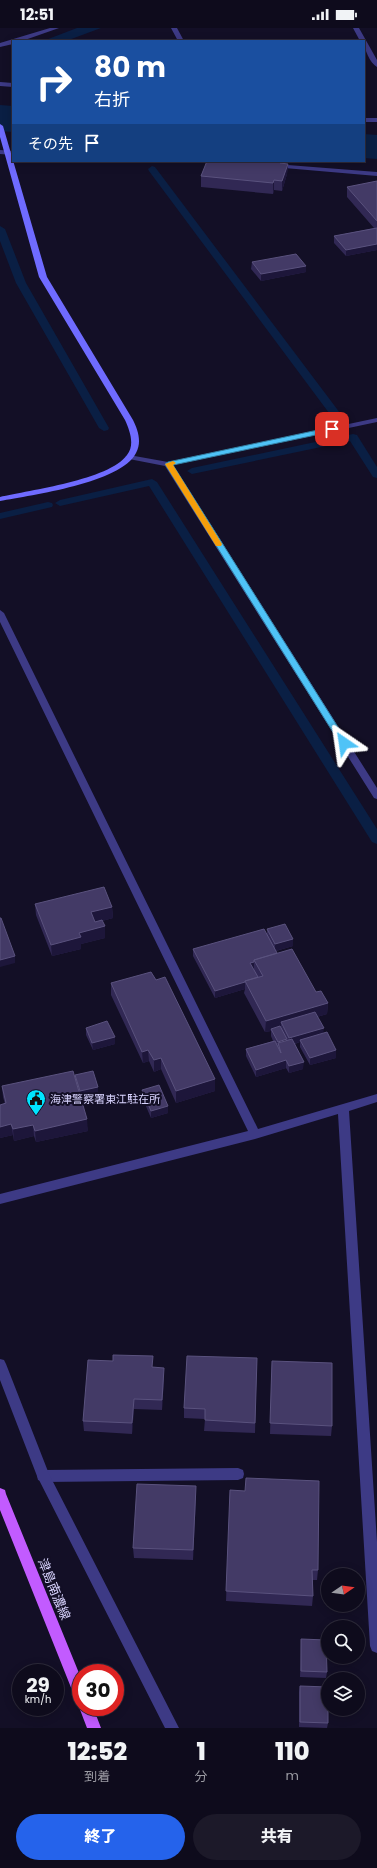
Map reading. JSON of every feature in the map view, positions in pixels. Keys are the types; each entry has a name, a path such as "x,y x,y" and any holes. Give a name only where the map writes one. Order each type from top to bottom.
{"main road":[{"name":"津島南濃線","path":"0,1494 72,1674"},
{"path":"89,1716 94,1728"}],"street":[{"path":"19,40 56,28"},
{"path":"174,28 180,40"},
{"path":"356,28 363,40"},
{"path":"0,45 12,42"},
{"path":"365,44 377,65"},
{"path":"0,84 12,85"},
{"path":"365,120 377,120"},
{"path":"0,126 43,277 129,420 135,434 134,446 129,457 109,472 90,478 0,499"},
{"path":"266,165 377,174"},
{"path":"129,457 168,464 377,420"},
{"path":"168,464 377,796"},
{"path":"0,612 255,1134"},
{"path":"0,1199 255,1134 377,1098"},
{"path":"342,1108 377,1646"},
{"path":"0,1364 43,1476 172,1728"},
{"path":"43,1476 238,1474"}],"water":[{"path":"77,28 101,28 69,40 46,40"},
{"path":"0,105 12,106 12,132 0,131"},
{"path":"365,134 377,135 377,159 365,158"}],"building":[{"path":"207,162 280,162 288,164 282,181 274,180 273,183 201,176"},
{"path":"377,181 377,221 347,187"},
{"path":"377,228 377,244 346,250 334,236"},
{"path":"296,254 306,266 261,274 252,262"},
{"path":"104,887 112,907 91,912 95,922 102,920 105,926 79,933 81,937 51,945 35,904"},
{"path":"0,918 15,956 0,960"},
{"path":"285,924 293,939 275,944 267,929"},
{"path":"264,929 277,953 254,960 254,962 250,963 258,977 215,991 193,949"},
{"path":"292,949 316,992 321,991 328,1003 266,1021 245,981 263,976 254,960"},
{"path":"151,972 156,980 165,977 215,1079 176,1091 161,1058 154,1060 148,1050 142,1052 111,983"},
{"path":"315,1012 324,1028 289,1038 281,1022"},
{"path":"107,1021 115,1037 92,1043 86,1028"},
{"path":"280,1026 287,1039 278,1042 271,1029"},
{"path":"327,1032 336,1050 310,1058 300,1040"},
{"path":"292,1039 304,1062 289,1066 286,1060 256,1070 246,1049 275,1041 281,1053 278,1043"},
{"path":"73,1071 87,1119 35,1131 33,1125 13,1129 11,1124 0,1127 0,1105 6,1103 2,1086"},
{"path":"93,1071 98,1087 80,1091 75,1075"},
{"path":"159,1085 168,1106 151,1111 142,1090"},
{"path":"113,1355 153,1356 152,1367 164,1368 162,1400 134,1399 132,1423 83,1421 88,1360 113,1361"},
{"path":"187,1356 257,1358 255,1423 205,1420 205,1409 184,1408"},
{"path":"272,1361 332,1363 332,1426 270,1423"},
{"path":"246,1478 319,1481 318,1570 312,1570 313,1596 226,1591 230,1490 245,1491"},
{"path":"137,1484 196,1486 193,1550 133,1548"},
{"path":"301,1639 321,1640 321,1664 327,1664 327,1672 301,1671"},
{"path":"300,1686 321,1687 321,1716 328,1716 328,1723 300,1722"}],"waterway":[{"path":"152,169 339,419"},
{"path":"0,229 21,283 104,428"},
{"path":"192,471 353,437 377,475"},
{"path":"60,503 152,482 377,839"},
{"path":"0,516 48,505"}],"slow traffic":[{"path":"173,463 168,464 219,544"}],"place":[{"name":"海津警察署東江駐在所","path":"36,1116"}],"route":[{"path":"332,429 168,464 344,743"}]}
